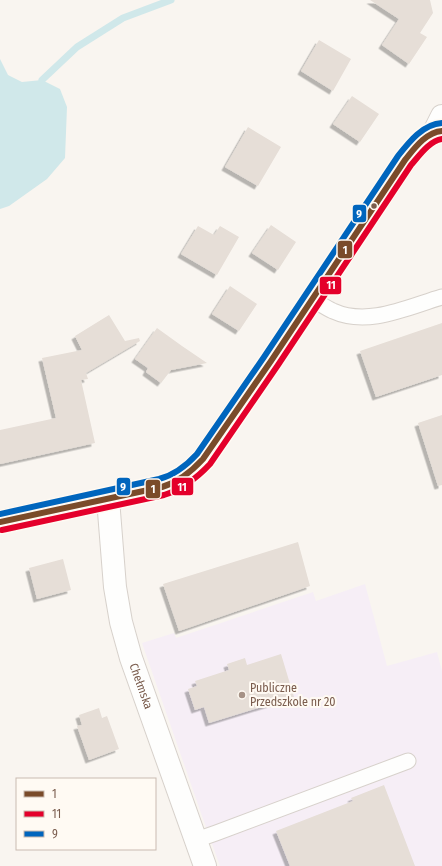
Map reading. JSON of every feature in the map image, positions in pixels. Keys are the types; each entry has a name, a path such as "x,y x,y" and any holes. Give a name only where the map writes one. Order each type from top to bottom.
{"street":[{"path":"0,522 171,484 194,469 208,452 405,160 414,149 440,126"},
{"name":"Chełmska","path":"108,499 115,587 121,622 132,658 205,866"}],"lane":[{"path":"312,299 334,311 347,316 360,318 386,314 442,297"},
{"path":"196,840 408,760"}],"shaded area":[{"path":"365,584 387,666 437,652 442,671 442,866 220,866 142,643 174,633 176,638 313,592 316,601"}],"water":[{"path":"0,59 8,75 22,82 42,80 60,89 67,107 65,158 47,179 9,206 0,209"}],"building":[{"path":"370,0 430,0 433,13 420,33 427,37 409,64 382,45 399,19"},
{"path":"319,40 351,59 333,91 301,71"},
{"path":"352,96 379,114 360,142 333,124"},
{"path":"248,127 281,147 258,186 225,167"},
{"path":"271,225 296,242 278,270 252,253"},
{"path":"198,226 214,235 220,226 239,237 217,275 181,254"},
{"path":"230,286 257,304 239,331 212,314"},
{"path":"109,315 125,341 139,338 140,341 86,373 88,379 81,380 95,443 0,464 0,430 56,418 42,358 82,350 75,336"},
{"path":"442,323 442,375 376,397 360,351"},
{"path":"157,328 207,363 171,370 161,383 146,372 148,368 135,359"},
{"path":"442,415 442,485 438,486 418,423"},
{"path":"298,542 310,586 179,631 163,584"},
{"path":"63,559 71,590 37,599 29,568"},
{"name":"Publiczne Przedszkole nr 20","path":"281,654 294,697 209,723 204,707 195,710 188,689 197,686 195,681 229,670 227,664 245,658 247,665"},
{"path":"99,708 102,718 107,716 119,749 89,760 77,726 82,725 79,715"},
{"path":"384,785 415,866 290,866 276,831 353,801 351,798"}],"waterway":[{"path":"42,80 77,47 123,18 171,0"}],"transit line":[{"name":"9","path":"0,514 159,479 180,470 197,454 264,357 398,156 423,130 435,124 442,123"},
{"name":"1","path":"0,522 162,487 179,479 194,468 203,459 271,361 405,160 416,146 431,134 442,131"},
{"name":"11","path":"2,530 164,495 171,493 200,474 210,464 278,365 411,165 429,146 437,140 442,139"}],"place":[{"name":"Publiczne Przedszkole nr 20","path":"242,695"}]}
